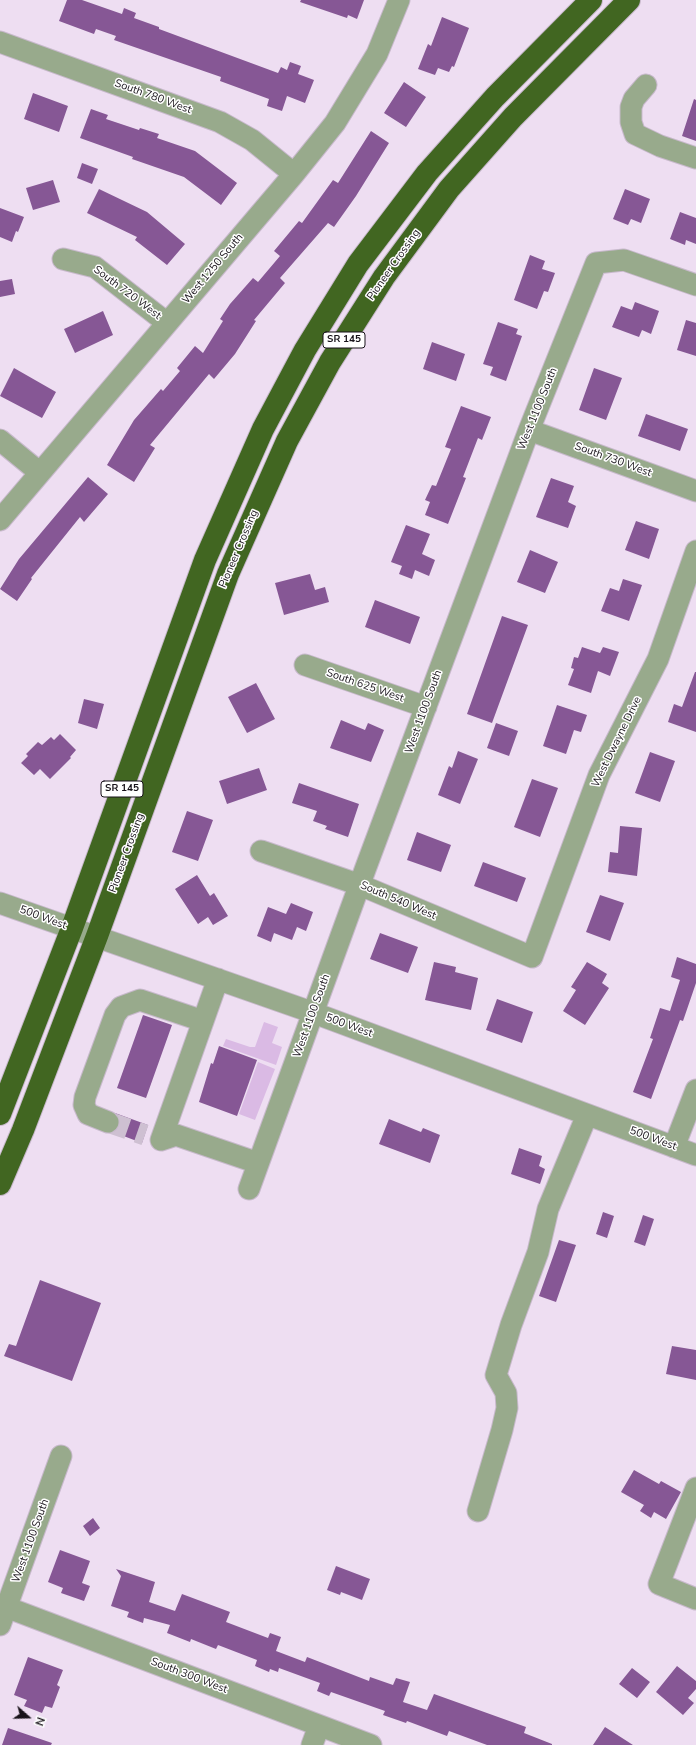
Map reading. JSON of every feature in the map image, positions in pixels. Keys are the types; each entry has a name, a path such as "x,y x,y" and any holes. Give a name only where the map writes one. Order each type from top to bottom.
{"highway":[{"name":"SR 145","path":"0,1114 72,928 205,560 263,429 305,350 358,264 426,173 495,97 591,0"},
{"name":"Pioneer Crossing","path":"0,1184 23,1130 97,936 228,574 287,441 330,362 384,277 449,189 513,117 628,0"}],"street":[{"name":"West 1250 South","path":"0,520 39,472 294,174 335,123 373,60 399,0"},
{"name":"South 780 West","path":"0,42 220,122 252,140 294,174"},
{"path":"646,85 634,98 631,107 631,122 635,134 660,146 696,158"},
{"name":"South 720 West","path":"63,259 95,267 167,323"},
{"name":"West 1100 South","path":"249,1189 426,707 530,430 596,263 624,260 668,277 696,285"},
{"name":"South 730 West","path":"530,430 696,491"},
{"path":"0,440 39,472"},
{"name":"West Dwayne Drive","path":"532,957 599,775 658,659 696,551"},
{"name":"South 625 West","path":"305,665 426,707"},
{"name":"South 540 West","path":"261,850 360,884 532,957"},
{"name":"500 West","path":"0,903 314,1013 696,1155"},
{"path":"218,979 203,1021 153,1137 176,1135 258,1163"},
{"path":"108,1122 88,1114 84,1104 115,1015 121,1007 140,1000 203,1021"},
{"path":"674,1147 696,1090"},
{"path":"478,1511 507,1408 506,1393 496,1375 511,1326 538,1252 548,1209 587,1115"},
{"name":"West 1100 South","path":"3,1616 61,1456"},
{"path":"696,1488 659,1584 696,1599"},
{"name":"South 300 West","path":"3,1616 316,1735 371,1745"}],"shaded area":[{"path":"264,1022 278,1027 272,1043 282,1047 276,1065 223,1046 226,1039 250,1047 255,1047"},
{"path":"258,1062 275,1069 255,1120 239,1114"}],"building":[{"path":"67,0 82,0 122,14 124,8 136,13 134,18 159,27 159,29 278,73 281,67 287,70 290,62 301,66 298,74 314,80 305,103 287,96 282,111 267,106 269,99 220,81 221,77 114,40 116,36 96,29 94,34 59,21"},
{"path":"301,0 364,0 357,19 348,15 347,18 300,2"},
{"path":"442,17 469,28 454,67 452,66 449,72 438,68 435,75 418,69 428,44 431,46"},
{"path":"404,82 426,97 406,127 384,113"},
{"path":"33,93 68,106 59,132 24,119"},
{"path":"694,99 696,100 696,141 682,136"},
{"path":"91,109 108,115 106,119 139,130 140,128 159,134 157,138 195,151 237,183 221,205 184,177 132,159 133,157 80,138"},
{"path":"371,131 389,143 356,196 334,227 328,223 280,278 285,283 254,320 256,321 235,354 214,379 209,374 150,445 155,448 134,482 107,465 134,420 161,389 163,391 180,371 177,368 195,346 203,353 223,321 220,319 230,304 253,278 258,282 280,256 274,251 299,221 302,223 333,180 338,183"},
{"path":"82,163 98,169 92,184 77,178"},
{"path":"53,180 60,202 33,210 26,188"},
{"path":"99,189 147,212 185,244 167,265 135,240 137,237 87,213"},
{"path":"625,189 650,199 641,223 631,219 628,225 613,219"},
{"path":"0,208 24,217 12,242 0,237"},
{"path":"680,212 696,218 696,244 686,240 685,245 670,239"},
{"path":"530,255 545,261 542,269 555,273 548,292 544,291 537,309 514,300"},
{"path":"12,279 15,294 0,297 0,281"},
{"path":"635,302 659,311 651,334 642,330 639,337 612,327 621,306 632,310"},
{"path":"103,311 113,335 75,353 64,329"},
{"path":"686,320 696,323 696,356 677,350"},
{"path":"498,322 518,329 516,334 522,336 506,381 490,375 493,367 483,364"},
{"path":"432,342 465,354 456,381 423,369"},
{"path":"14,368 56,392 42,418 0,396"},
{"path":"594,368 622,378 606,420 579,410"},
{"path":"461,406 491,417 482,440 478,438 463,477 466,478 448,524 425,515 430,502 425,500 432,485 436,486 451,449 445,447"},
{"path":"646,414 688,429 680,451 638,436"},
{"path":"88,477 108,494 84,522 80,517 31,578 32,579 17,601 0,589 19,559"},
{"path":"551,478 574,486 568,502 576,506 568,528 536,517"},
{"path":"636,521 659,529 649,559 625,550"},
{"path":"406,525 430,534 422,554 435,560 429,576 415,570 412,579 399,574 402,566 391,562"},
{"path":"530,550 558,562 545,593 517,582"},
{"path":"310,574 315,590 325,587 329,602 284,615 275,583"},
{"path":"623,579 642,585 629,621 601,611 610,588 619,591"},
{"path":"375,600 420,617 410,644 365,627"},
{"path":"502,616 528,625 492,723 467,714"},
{"path":"582,647 600,653 603,647 619,652 610,676 598,671 591,693 568,685 574,669 571,668 574,657 578,658"},
{"path":"695,672 696,732 668,722 674,704 682,707"},
{"path":"256,683 275,719 247,733 228,697"},
{"path":"84,699 104,704 97,729 78,723"},
{"path":"557,705 587,715 581,732 574,730 566,754 543,746"},
{"path":"341,720 365,730 368,723 384,730 371,762 330,748"},
{"path":"496,723 518,731 509,756 487,748"},
{"path":"60,734 76,750 70,757 71,758 50,779 40,769 34,775 21,763 28,756 26,754 38,742 42,745 51,737 54,740"},
{"path":"458,751 478,759 460,804 438,795 449,766 452,768"},
{"path":"650,752 675,761 660,802 635,793"},
{"path":"259,768 267,790 227,804 219,781"},
{"path":"532,779 558,788 540,837 514,827"},
{"path":"299,783 359,804 348,837 325,829 327,826 313,821 317,811 292,803"},
{"path":"187,811 213,820 198,861 172,852"},
{"path":"620,826 642,828 637,876 608,872 610,852 618,853"},
{"path":"417,832 451,845 441,872 407,860"},
{"path":"483,862 526,878 517,902 474,886"},
{"path":"197,875 210,896 214,893 228,916 213,925 208,917 198,924 175,889"},
{"path":"600,895 624,903 610,941 586,932"},
{"path":"291,903 313,912 306,931 297,927 292,940 274,933 271,942 257,936 268,907 286,914"},
{"path":"380,933 418,947 408,973 370,959"},
{"path":"677,957 696,964 696,983 683,1021 680,1020 651,1099 633,1092 653,1039 650,1038 660,1008 670,1011 680,980 671,977"},
{"path":"434,962 456,967 455,972 478,978 471,1010 425,1000"},
{"path":"587,962 607,974 602,983 609,988 585,1025 563,1011 576,990 571,987"},
{"path":"497,999 533,1012 522,1043 486,1030"},
{"path":"143,1015 172,1025 146,1098 117,1088"},
{"path":"219,1046 257,1060 237,1116 199,1102 211,1063 213,1064"},
{"path":"115,1113 148,1125 142,1143 113,1132 119,1127 120,1121"},
{"path":"389,1119 421,1132 423,1128 440,1135 430,1163 379,1144"},
{"path":"519,1148 542,1156 539,1166 545,1169 540,1184 511,1174"},
{"path":"603,1212 614,1216 607,1238 596,1234"},
{"path":"643,1215 654,1219 645,1246 634,1242"},
{"path":"559,1240 576,1245 556,1302 539,1296"},
{"path":"40,1280 101,1303 72,1381 4,1356 9,1344 16,1346"},
{"path":"672,1346 696,1350 696,1380 666,1374"},
{"path":"634,1470 659,1484 661,1481 681,1492 666,1519 654,1512 651,1518 640,1511 644,1505 621,1492"},
{"path":"93,1518 100,1528 90,1536 83,1526"},
{"path":"60,1550 90,1561 82,1583 90,1586 84,1601 61,1593 63,1588 48,1582"},
{"path":"336,1566 370,1579 362,1600 341,1592 340,1595 327,1590"},
{"path":"116,1569 155,1582 149,1602 175,1611 182,1594 230,1612 226,1622 268,1638 270,1633 281,1637 276,1651 305,1662 307,1657 369,1681 370,1677 393,1685 396,1678 410,1682 403,1702 427,1710 434,1694 526,1727 524,1733 552,1745 487,1745 449,1731 447,1736 407,1721 406,1723 383,1715 385,1711 331,1692 329,1696 317,1691 320,1683 279,1668 278,1672 270,1669 269,1672 255,1666 257,1660 218,1645 216,1649 191,1639 190,1642 167,1633 170,1625 144,1618 143,1623 127,1617 129,1612 111,1606 121,1576"},
{"path":"28,1657 63,1670 57,1685 60,1687 52,1708 45,1706 42,1713 24,1706 27,1700 14,1695"},
{"path":"677,1666 696,1681 696,1689 688,1698 694,1703 683,1715 656,1692"},
{"path":"632,1668 650,1682 637,1698 619,1684"},
{"path":"605,1727 633,1745 593,1745"},
{"path":"8,1728 52,1743 51,1745 2,1745"}],"tunnel":[{"path":"108,1122 145,1135"}]}
